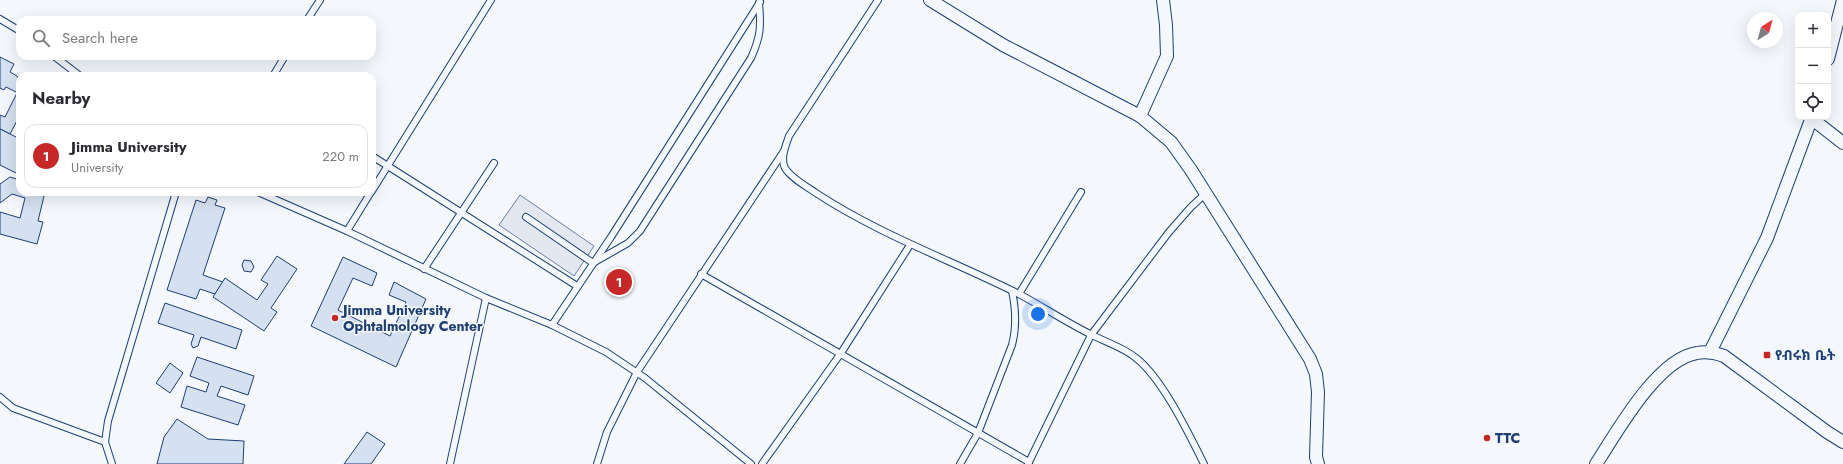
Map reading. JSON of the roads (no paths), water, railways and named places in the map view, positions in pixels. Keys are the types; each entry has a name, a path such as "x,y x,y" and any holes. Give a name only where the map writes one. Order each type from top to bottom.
{"street":[{"path":"930,0 1003,45 1140,116 1171,142 1310,359 1316,374 1318,404 1315,462"},
{"path":"1140,116 1167,56 1166,25 1163,0"},
{"path":"1831,48 1843,0"},
{"path":"1710,352 1767,238 1811,120"},
{"path":"1816,120 1843,143"},
{"path":"1596,464 1646,389 1662,372 1679,360 1696,353 1710,352 1724,356 1826,432 1843,442"}],"lane":[{"path":"310,16 320,0"},
{"path":"376,184 491,0"},
{"path":"596,464 607,432 637,372 784,151 789,136 878,0"},
{"path":"594,262 628,243 640,231 751,58 759,39 761,24 760,1"},
{"path":"552,325 594,262 760,1"},
{"path":"0,19 16,29"},
{"path":"59,60 75,72"},
{"path":"275,72 283,60"},
{"path":"784,151 785,167 799,182 828,201 910,245 1019,294 1091,335 1135,357 1150,371 1204,464"},
{"path":"376,159 577,286"},
{"path":"424,269 494,163"},
{"path":"1019,294 1081,192"},
{"path":"701,274 841,353 1028,463 1091,335 1169,232 1191,207 1205,194"},
{"path":"112,464 105,442 111,413 175,196"},
{"path":"267,196 347,231 486,298 552,325 606,352 637,372 751,464"},
{"path":"347,231 369,196"},
{"path":"526,217 594,262"},
{"path":"762,464 841,353 910,245"},
{"path":"960,464 978,433 1005,364 1015,331 1016,312 1012,291"},
{"path":"450,464 486,298"},
{"path":"0,397 13,408 105,442"}],"place":[{"name":"Jimma University","path":"619,282"},
{"name":"Jimma University Ophtalmology Center","path":"335,318"},
{"name":"የብሩክ ቤት","path":"1767,355"},
{"name":"TTC","path":"1487,438"}]}
